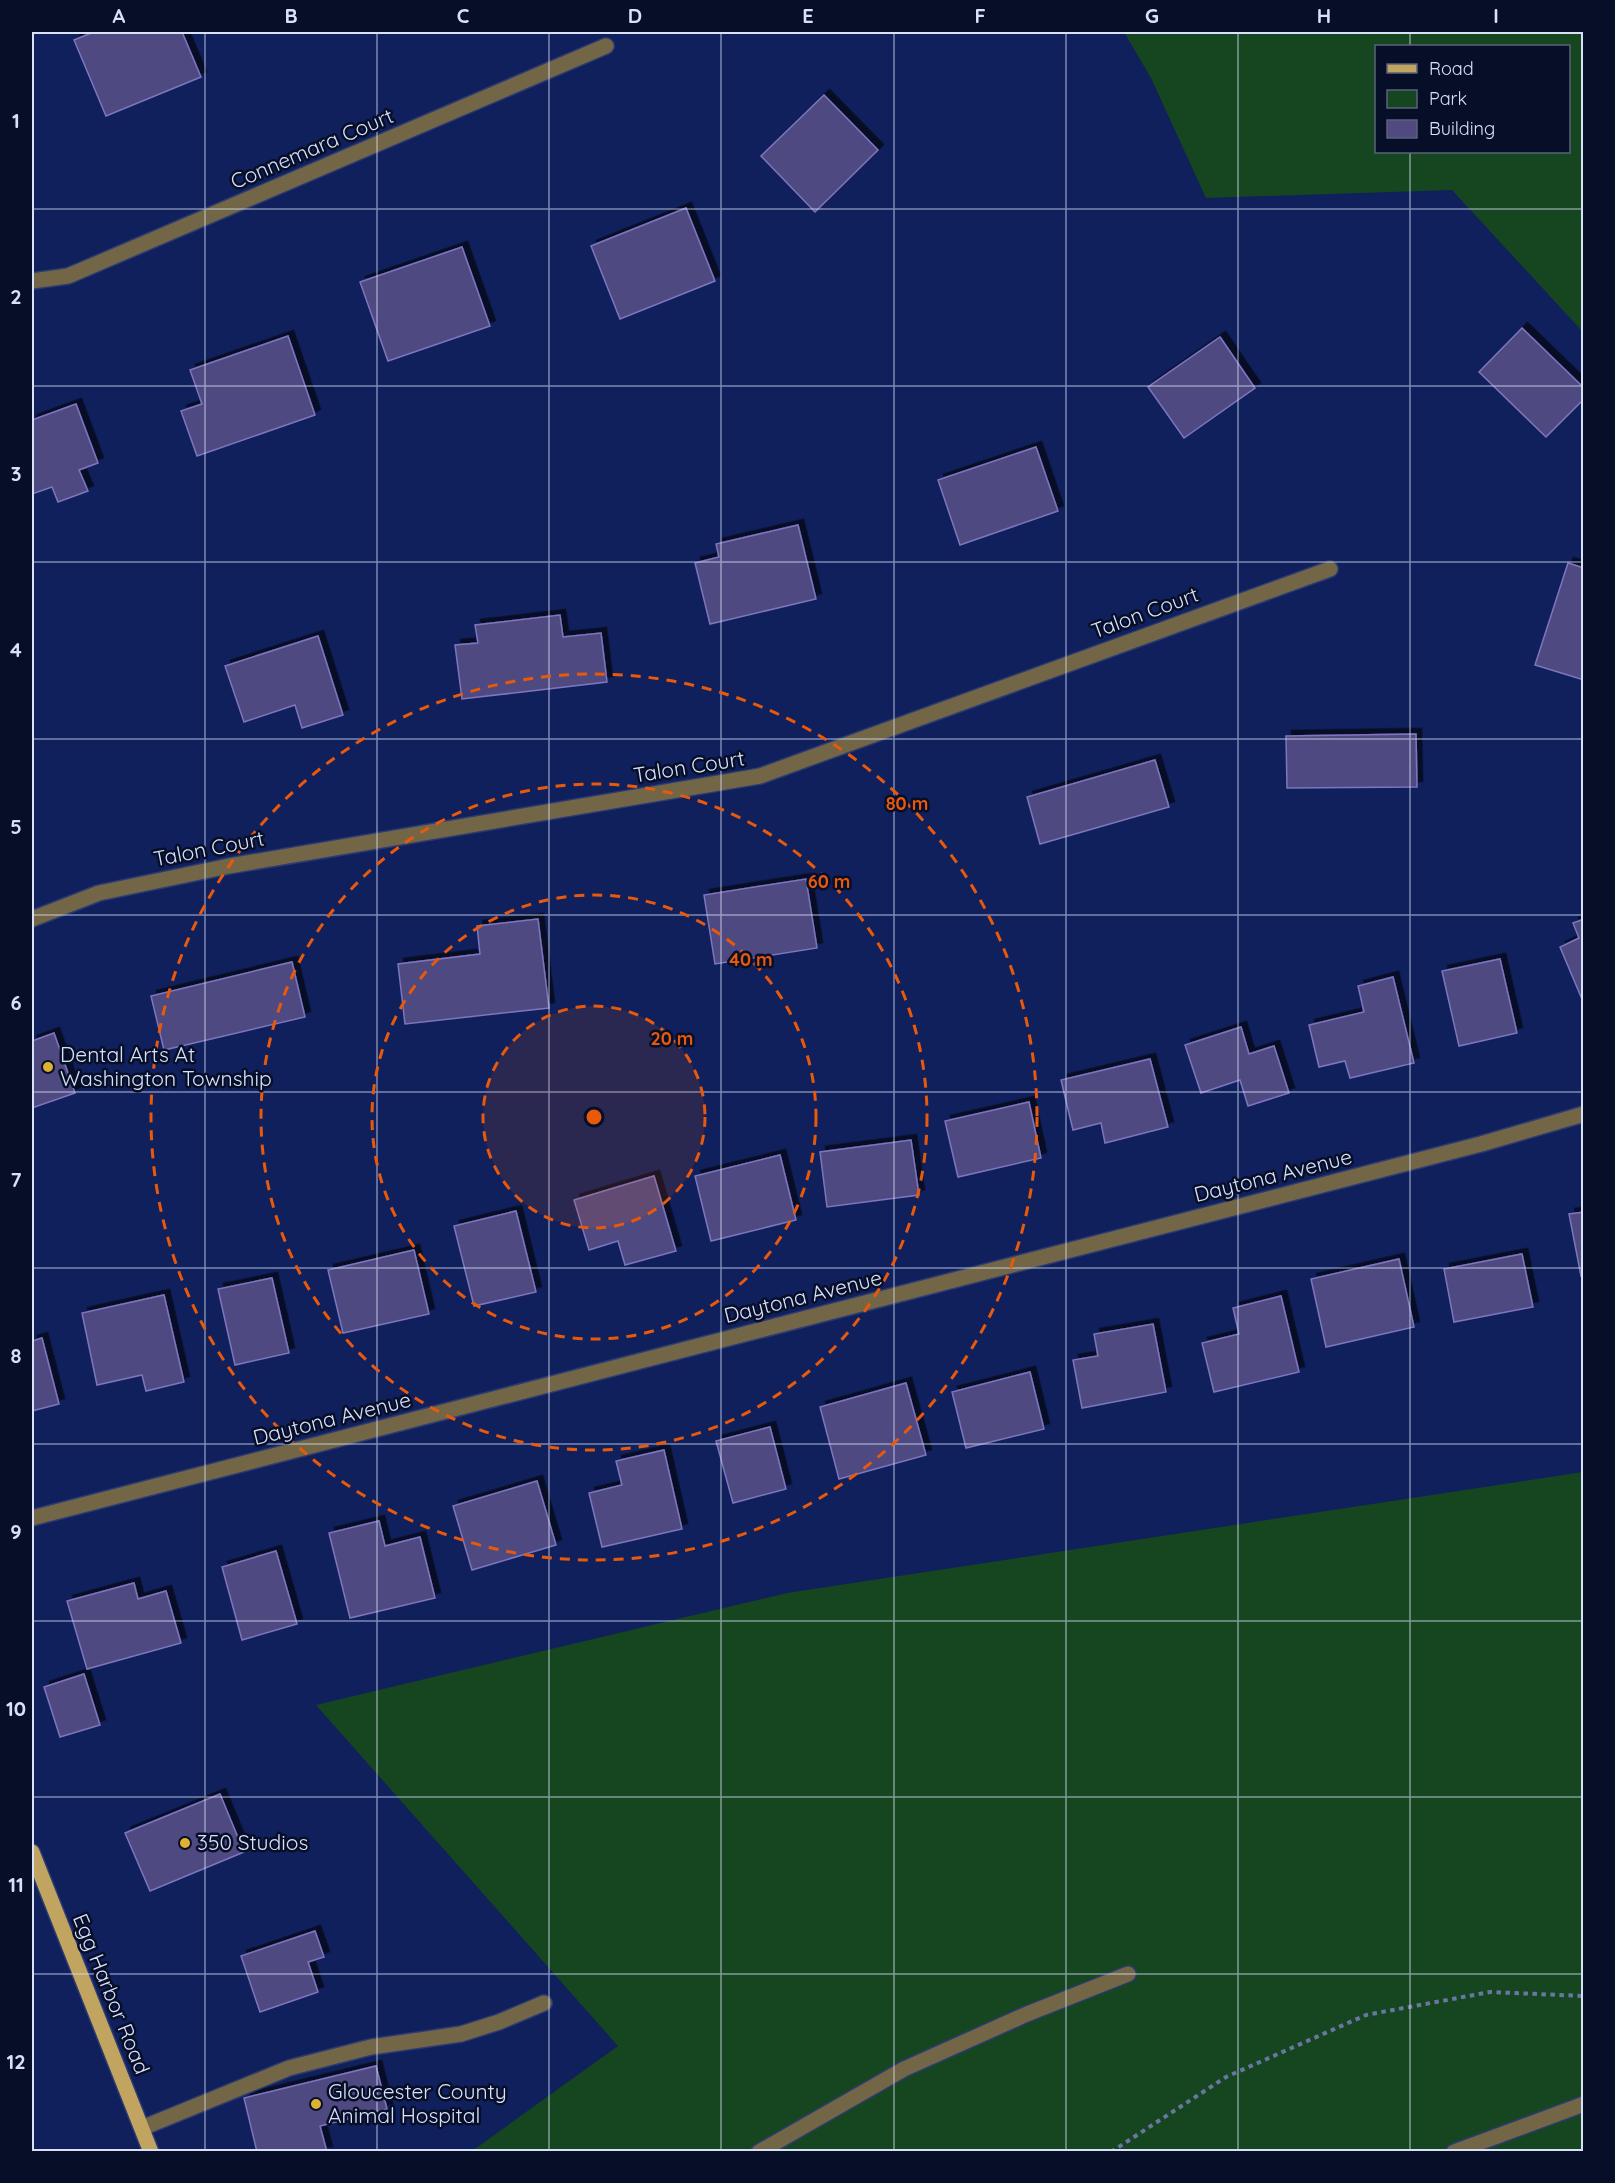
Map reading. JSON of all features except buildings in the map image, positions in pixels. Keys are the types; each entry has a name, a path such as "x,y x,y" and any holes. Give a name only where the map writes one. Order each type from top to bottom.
{"main road":[{"name":"Egg Harbor Road","path":"32,1852 151,2151"}],"street":[{"name":"Connemara Court","path":"32,281 68,276 606,46"},
{"name":"Talon Court","path":"32,919 99,893 229,866 760,776 1330,569"},
{"name":"Daytona Avenue","path":"32,1518 1481,1144 1584,1114"},
{"path":"759,2151 904,2069 1027,2014 1128,1974"},
{"path":"142,2128 289,2068 371,2047 461,2034 499,2022 544,2003"},
{"path":"1454,2151 1584,2104"}],"path":[{"path":"1111,2151 1226,2077 1366,2015 1490,1992 1584,1996"}],"green space":[{"path":"1124,32 1582,32 1583,332 1452,190 1206,198 1151,78"},
{"path":"1583,1472 1583,2151 472,2151 618,2046 316,1705 787,1593"}],"place":[{"name":"Dental Arts At Washington Township","path":"48,1067"},
{"name":"350 Studios","path":"185,1843"},
{"name":"Gloucester County Animal Hospital","path":"316,2104"}]}
